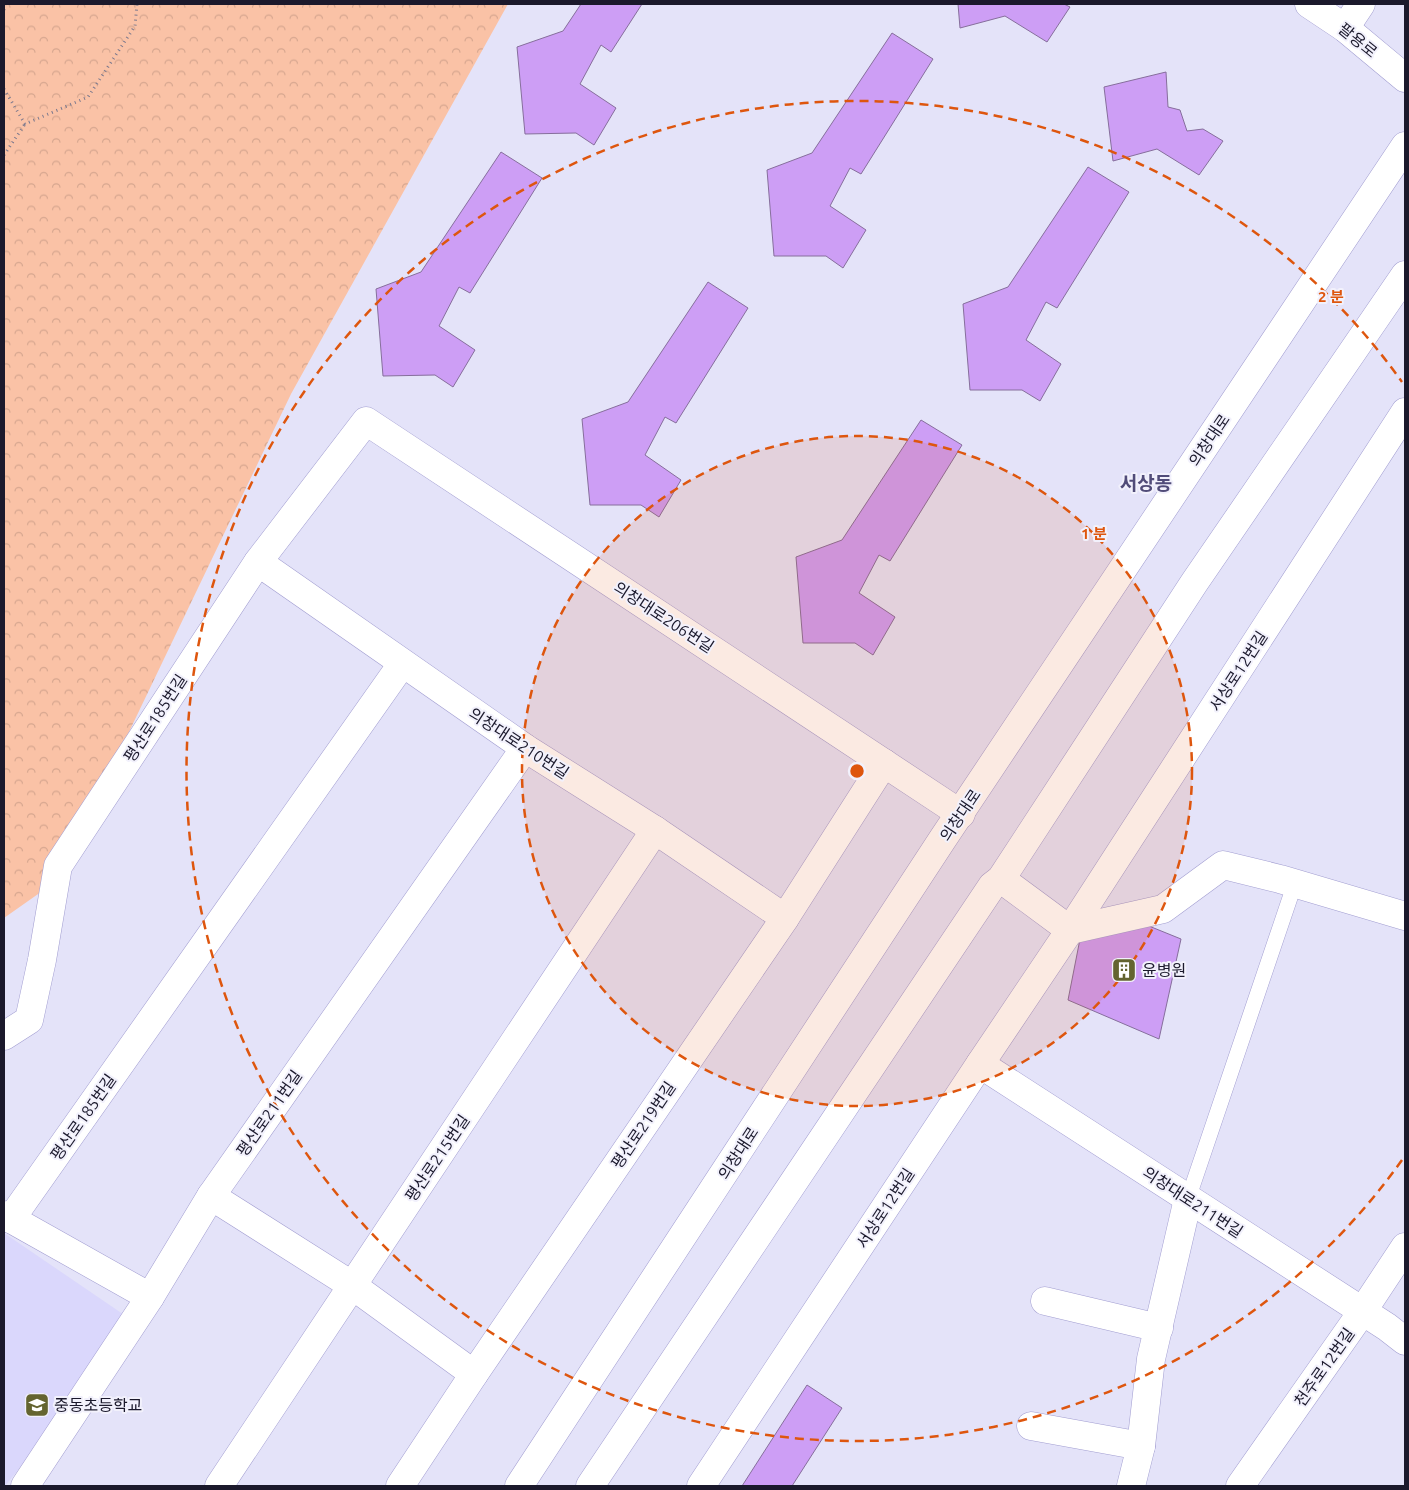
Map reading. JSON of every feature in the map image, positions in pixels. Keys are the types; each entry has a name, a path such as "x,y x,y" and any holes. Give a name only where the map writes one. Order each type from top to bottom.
{"street":[{"name":"팔용로","path":"1309,4 1345,28 1405,78"},
{"path":"1345,28 1361,4"},
{"name":"의창대로","path":"519,1486 942,840 1405,146"},
{"path":"590,1486 992,886 1001,879 1194,583 1405,275"},
{"name":"서상로12번길","path":"701,1486 1070,930 1405,412"},
{"name":"의창대로206번길","path":"366,421 961,814"},
{"name":"평산로185번길","path":"4,1036 29,1020 42,960 58,866 258,562 366,421"},
{"name":"의창대로210번길","path":"258,562 525,748 655,830 785,918"},
{"name":"평산로185번길","path":"8,1217 402,664"},
{"name":"평산로211번길","path":"25,1486 150,1297 211,1196 525,748"},
{"name":"평산로219번길","path":"400,1486 474,1374 785,918 884,763"},
{"name":"평산로215번길","path":"219,1486 655,830"},
{"path":"1001,879 1070,930 1164,909 1223,865 1405,916"},
{"name":"의창대로211번길","path":"980,1064 1387,1327 1405,1341"},
{"path":"211,1196 353,1286 474,1374"},
{"path":"1131,1486 1141,1446 1151,1359 1188,1199"},
{"path":"8,1217 150,1297"},
{"name":"천주로12번길","path":"1240,1486 1362,1312 1405,1247"},
{"path":"1045,1301 1159,1328"},
{"path":"1031,1426 1141,1446"}],"lane":[{"path":"1188,1199 1294,884"}],"path":[{"path":"4,10 5,4"},
{"path":"4,155 25,124 88,96 134,26 136,4"},
{"path":"4,88 25,124"}],"shaded area":[{"name":"중동초등학교","path":"4,1233 136,1323 5,1486 4,1486"}],"green space":[{"path":"4,4 508,4 291,394 58,880 4,918"}],"building":[{"path":"581,4 642,4 611,52 601,45 580,84 616,108 594,145 576,133 525,134 517,47 563,31"},
{"path":"958,4 1064,4 1070,7 1047,42 1005,16 960,28"},
{"path":"892,33 933,59 861,174 850,168 830,206 866,230 843,268 826,256 774,256 767,170 812,153"},
{"path":"1166,72 1168,107 1180,110 1187,131 1203,129 1223,141 1199,175 1157,149 1113,161 1104,87"},
{"path":"501,152 542,178 470,293 459,287 439,326 475,350 453,387 435,375 383,376 376,289 421,272"},
{"path":"1088,167 1129,192 1057,308 1046,302 1026,340 1061,364 1040,401 1022,390 970,390 963,304 1008,287"},
{"path":"708,282 748,308 676,423 665,417 645,455 681,480 659,517 641,505 590,505 582,419 628,402"},
{"path":"921,420 962,445 890,561 879,555 859,593 895,617 873,655 855,643 803,643 796,557 842,540"},
{"name":"윤병원","path":"1139,922 1181,939 1159,1039 1068,1000 1081,934"},
{"path":"807,1385 842,1408 792,1486 742,1486"}],"place":[{"name":"윤병원","path":"1124,970"},
{"name":"중동초등학교","path":"37,1405"}],"district":[{"name":"서상동","path":"1146,483"}]}
